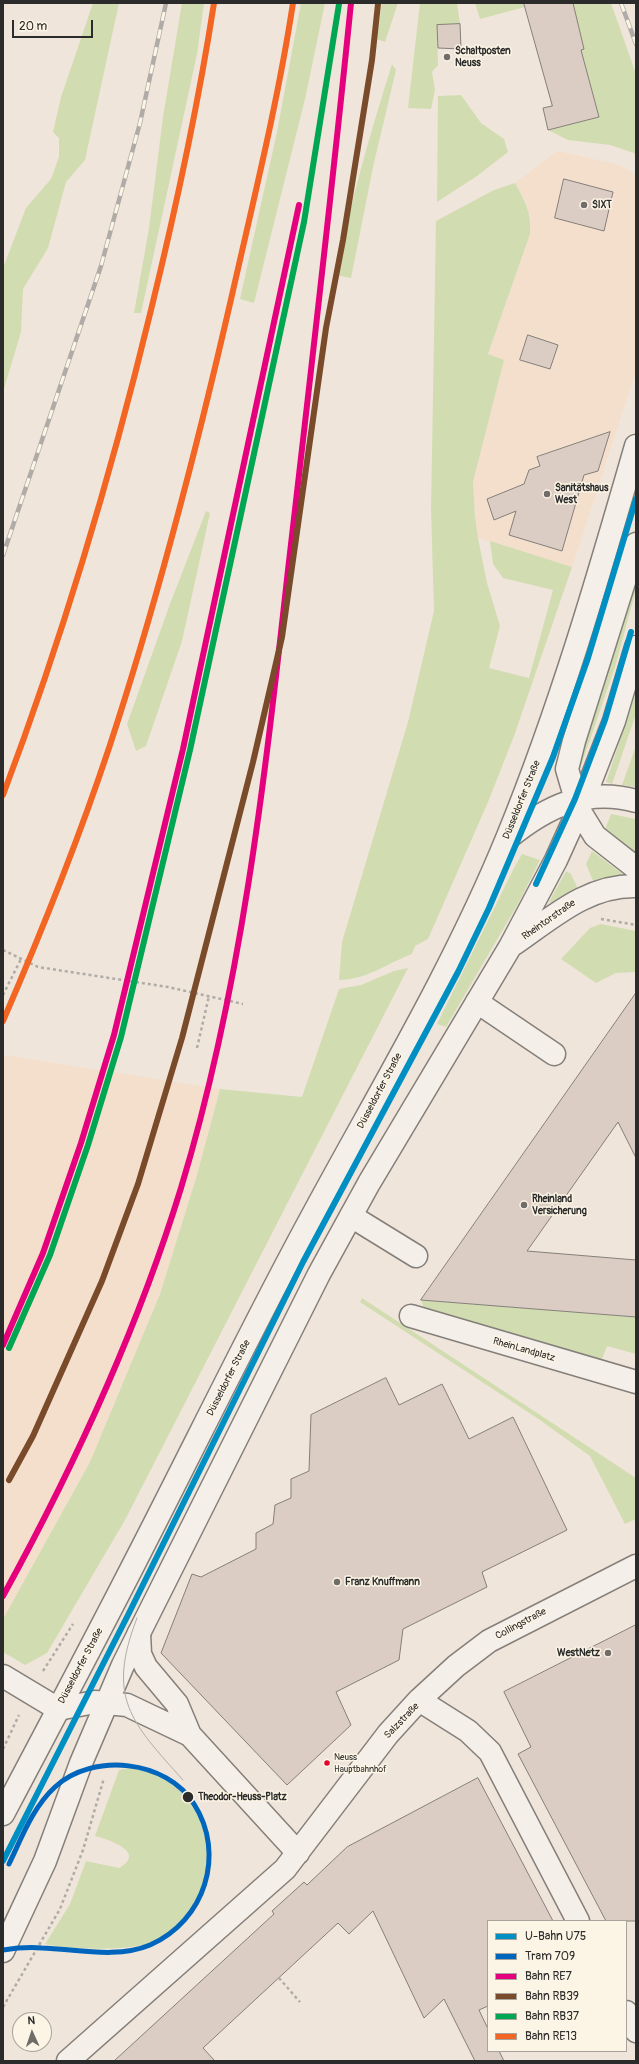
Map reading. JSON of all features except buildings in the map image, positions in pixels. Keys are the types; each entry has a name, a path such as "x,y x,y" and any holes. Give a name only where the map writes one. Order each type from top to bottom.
{"main road":[{"name":"Düsseldorfer Straße","path":"58,1709 292,1254 444,972 480,900 507,839 538,760 590,604 636,446"},
{"path":"636,544 570,755 567,769 595,836 636,868"},
{"path":"3,1951 45,1861 81,1763 139,1633 319,1274 351,1216 510,947 552,867 614,720 636,647"},
{"path":"507,839 541,813 612,795 636,801"},
{"name":"Rheintorstraße","path":"510,947 568,905 587,895 606,890 636,886"},
{"path":"477,1002 554,1054"},
{"path":"351,1216 416,1256"},
{"name":"RheinLandplatz","path":"411,1316 636,1382"},
{"name":"Collingstraße","path":"419,1700 456,1666 489,1641 636,1566"},
{"path":"68,2061 285,1869 298,1852 190,1735 177,1704 146,1667 140,1654 139,1633"},
{"path":"3,1676 58,1709 83,1703 107,1702 127,1705 190,1735"},
{"name":"Salzstraße","path":"298,1852 388,1734 419,1700 468,1731 490,1752 577,1920"},
{"path":"3,1814 58,1709"},
{"path":"627,2014 636,2031"}],"path":[{"path":"3,950 38,967 144,983 244,1004"},
{"path":"3,995 21,959"},
{"path":"197,1048 209,996"},
{"path":"279,1978 300,2002"}],"shaded area":[{"path":"557,151 617,164 632,172 636,176 636,371 572,567 478,538 473,482 504,360 488,355 530,234 531,219 525,200 515,183"},
{"path":"3,1055 220,1089 197,1175 160,1294 90,1462 3,1619"}],"green space":[{"path":"93,3 119,3 85,160 66,182 48,248 23,289 21,332 3,392 3,268 26,208 51,179 59,157 59,138 53,132 61,97"},
{"path":"182,3 204,3 197,54 141,313 134,313 149,228 163,117"},
{"path":"301,3 325,3 305,99 254,303 240,299 277,132"},
{"path":"382,3 398,3 385,42 377,39"},
{"path":"420,3 457,3 460,24 437,25 438,65 432,72 435,90 431,109 408,108"},
{"path":"475,3 524,3 525,7 480,19"},
{"path":"573,3 611,3 636,74 636,156 634,153 610,145 568,140 548,130 599,117 581,50 584,49"},
{"path":"392,64 396,70 373,167 351,278 336,275 361,169"},
{"path":"461,95 481,123 504,139 508,152 477,176 437,202 438,96"},
{"path":"515,183 529,213 530,234 488,354 504,360 473,482 478,538 487,583 500,626 489,668 529,678 553,590 503,578 493,564 490,541 572,567 514,736 488,802 428,939 415,946 412,954 368,974 339,980 342,942 408,722 434,611 431,509 436,221 494,190"},
{"path":"206,511 210,513 182,641 146,746 136,751 127,724 170,604"},
{"path":"636,576 636,590 615,667 580,769 577,768"},
{"path":"636,693 636,714 612,784 606,782"},
{"path":"636,746 636,787 622,785"},
{"path":"611,814 636,819 636,856 604,832"},
{"path":"592,851 624,875 621,878 594,883 586,864"},
{"path":"522,854 540,860 519,902 446,1027 437,1024 514,868"},
{"path":"566,871 571,874 578,889 565,895 554,904 549,902"},
{"path":"601,924 636,931 636,972 616,973 596,983 561,959 590,928"},
{"path":"408,968 125,1520 47,1653 25,1665 3,1652 3,1619 90,1462 160,1294 197,1175 220,1089 302,1097 339,989 361,985 394,971"},
{"path":"362,1298 636,1478 636,1519 625,1524 590,1456 537,1418 360,1302"},
{"path":"421,1300 636,1317 636,1354 607,1346 601,1362 426,1314"},
{"path":"134,1767 161,1778 176,1787 189,1800 201,1820 206,1833 208,1862 202,1890 196,1903 189,1914 174,1928 156,1941 144,1945 100,1949 45,1944 70,1904 86,1861 119,1868 127,1862 129,1857 127,1852 122,1847 116,1843 95,1836 119,1770"}],"tram line":[{"path":"137,1618 128,1646 124,1669 124,1689 129,1707 137,1724 165,1760 183,1780"},
{"name":"709","path":"3,1950 37,1948 96,1952 124,1952 150,1945 169,1934 185,1920 197,1903 205,1884 209,1864 208,1844 204,1823 194,1804 182,1789 166,1778 148,1770 129,1766 109,1765 89,1769 71,1776 55,1787 34,1813 9,1864"}],"railway":[{"path":"3,555 101,266 140,123 166,3"},
{"path":"621,3 636,44"}],"metro line":[{"name":"U75","path":"3,1861 128,1615 303,1262 458,972 489,908 553,757 588,658 636,499"},
{"name":"U75","path":"536,884 575,799 605,720 631,632"}],"rail line":[{"name":"RE13","path":"3,795 66,615 136,372 178,195 194,119 214,3"},
{"name":"RE13","path":"3,1021 59,886 85,817 127,692 160,580 191,466 232,295 273,113 293,3"},
{"name":"RE7","path":"3,1596 30,1547 79,1447 145,1294 181,1188 202,1112 220,1036 236,959 249,881 270,726 321,286 351,3"},
{"name":"RB37","path":"9,1348 50,1255 88,1145 121,1037 190,750 304,222 339,4"},
{"name":"RB39","path":"9,1480 33,1436 102,1281 138,1184 182,1038 253,762 282,637 326,328 343,240 372,60 378,4"},
{"name":"RE7","path":"3,1345 43,1253 81,1143 114,1035 183,749 299,205"}],"place":[{"name":"Schaltposten Neuss","path":"447,57"},
{"name":"SIXT","path":"584,205"},
{"name":"Sanitätshaus West","path":"547,494"},
{"name":"Rheinland Versicherung","path":"524,1205"},
{"name":"Franz Knuffmann","path":"337,1582"},
{"name":"WestNetz","path":"608,1653"},
{"name":"Neuss Hauptbahnhof","path":"327,1763"},
{"name":"Theodor-Heuss-Platz","path":"188,1797"}]}
